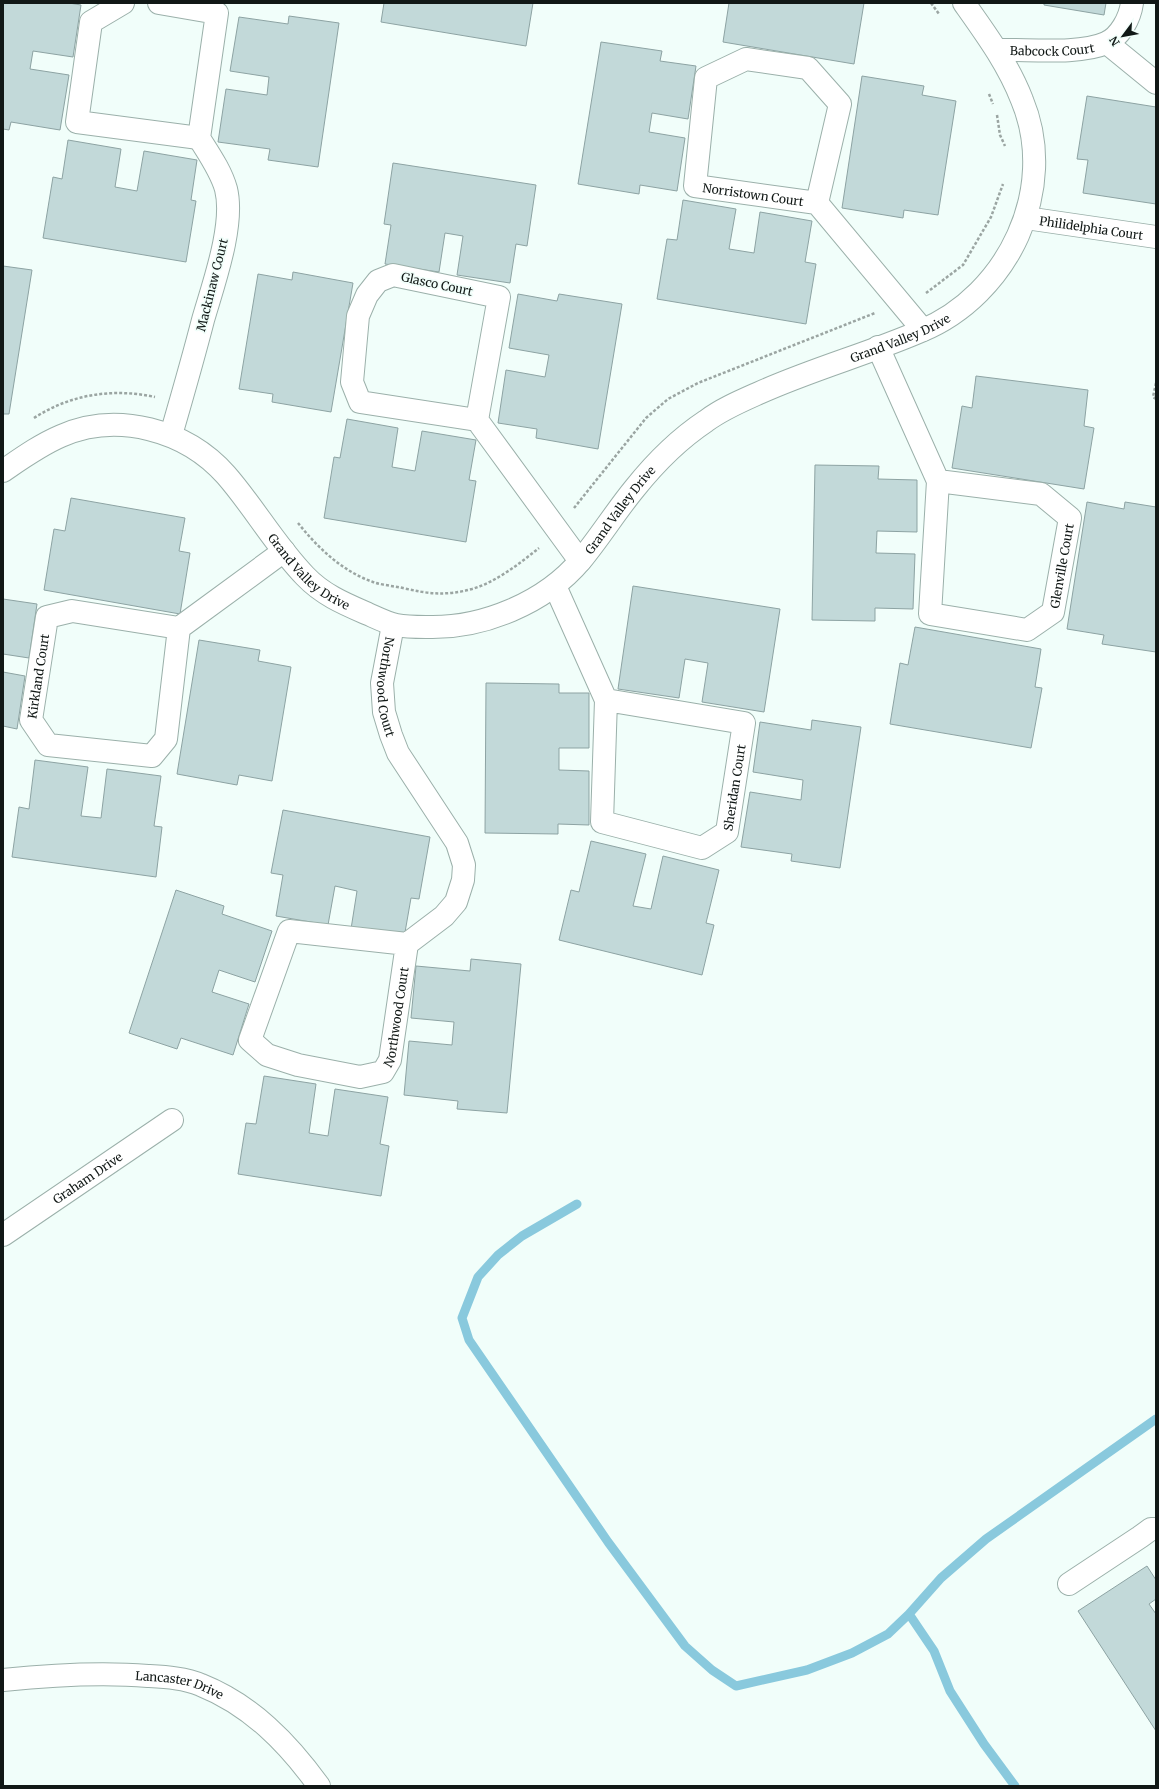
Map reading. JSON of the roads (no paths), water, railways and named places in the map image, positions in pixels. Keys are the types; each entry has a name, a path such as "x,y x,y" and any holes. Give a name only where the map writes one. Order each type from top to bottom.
{"street":[{"path":"123,3 91,22 77,122 198,138 217,13 160,3"},
{"name":"Grand Valley Drive","path":"3,471 34,449 58,437 89,427 135,426 171,435 203,452 225,474 306,578 331,598 393,625 429,628 455,626 484,619 518,607 555,586 580,561 634,488 662,457 706,421 734,404 798,376 923,330 954,313 992,278 1012,248 1026,218 1033,190 1034,160 1031,133 1023,102 997,50 964,3"},
{"name":"Babcock Court","path":"997,50 1072,49 1093,47 1107,43 1120,32 1131,11 1132,3"},
{"name":"Babcock Court","path":"1107,43 1156,83"},
{"name":"Norristown Court","path":"817,202 840,104 808,68 746,59 706,78 695,186 817,202 923,330"},
{"name":"Mackinaw Court","path":"171,435 218,270 227,224 228,207 226,189 217,168 198,138"},
{"name":"Philidelphia Court","path":"1026,218 1156,237"},
{"name":"Glasco Court","path":"394,275 499,297 477,420 360,402 352,382 358,316 367,295 378,281 394,275"},
{"name":"Glenville Court","path":"878,347 938,481 930,614 1027,630 1053,612 1070,518 1041,494 938,481"},
{"path":"477,420 580,561"},
{"path":"179,628 284,551"},
{"name":"Sheridan Court","path":"555,586 606,700 602,822 702,848 727,832 744,723 606,700"},
{"name":"Kirkland Court","path":"72,611 179,628 166,739 152,756 48,746 31,720 47,617 72,611"},
{"name":"Northwood Court","path":"393,625 382,683 384,712 398,753 457,843 464,865 463,880 456,902 444,916 407,944 289,931 250,1040 268,1055 298,1066 360,1077 383,1072 390,1060 407,944"},
{"name":"Graham Drive","path":"3,1235 172,1120"},
{"path":"1069,1584 1146,1533 1156,1529"},
{"name":"Lancaster Drive","path":"3,1680 69,1674 118,1674 170,1677 200,1684 232,1699 268,1725 319,1786"}],"waterway":[{"path":"577,1204 522,1236 498,1255 478,1277 462,1318 469,1340 608,1542 685,1646 712,1670 736,1686 807,1670 852,1653 888,1634 909,1614 941,1578 986,1539 1156,1419"},
{"path":"909,1614 934,1651 950,1691 984,1744 1015,1786"}]}
